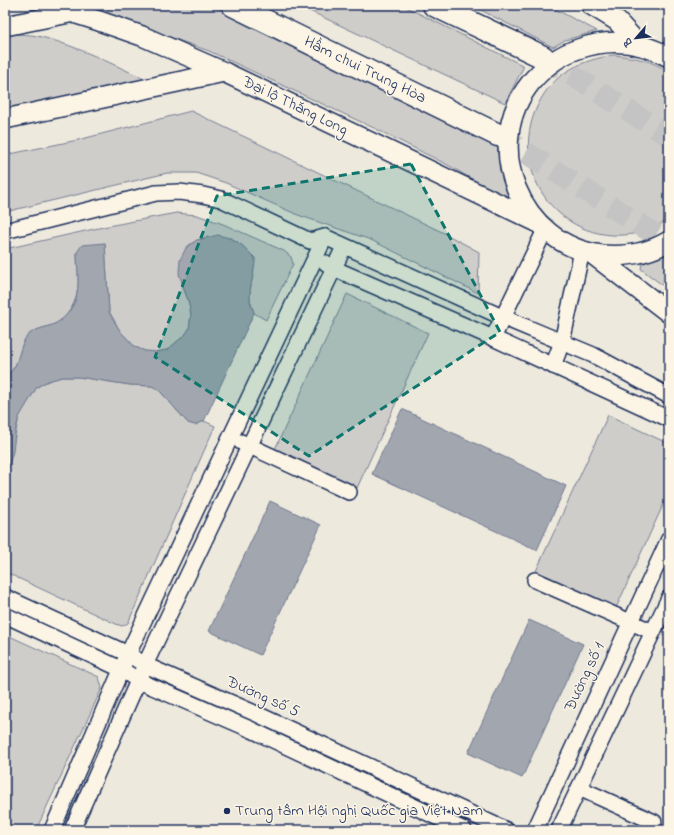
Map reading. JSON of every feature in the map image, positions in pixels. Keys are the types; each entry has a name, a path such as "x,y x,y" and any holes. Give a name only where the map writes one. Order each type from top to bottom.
{"highway":[{"name":"Hầm chui Trung Hòa","path":"233,5 498,135"},
{"path":"434,5 543,57"}],"main road":[{"name":"Đại lộ Thăng Long","path":"48,5 142,36 224,72 541,226"},
{"path":"591,5 617,21 640,45"},
{"path":"5,26 72,12"},
{"path":"669,57 654,49 640,45 617,42 594,44 566,53 542,69 524,92 512,118 508,147 512,177 521,200 541,226 562,242 587,252 616,256 641,253 669,241"},
{"path":"5,119 224,72"},
{"path":"587,252 669,313"}],"lane":[{"path":"5,231 156,193 179,192 203,194 221,199 310,241 325,237 344,247 593,356 669,396"},
{"path":"493,338 541,226"},
{"path":"52,830 128,654 325,237"},
{"path":"310,241 316,257 334,268 493,338 669,419"},
{"path":"72,830 145,665 344,247"},
{"path":"553,366 562,342 587,252"},
{"path":"231,437 348,492"},
{"name":"Đường số 1","path":"535,830 630,621 669,540"},
{"path":"535,580 653,632"},
{"name":"Đường số 5","path":"5,597 128,654 145,665 259,715 506,830"},
{"path":"559,830 669,598"},
{"path":"5,615 122,669 139,680 252,730 464,830"},
{"path":"579,788 654,822"}],"highlighted area":[{"path":"411,164 500,332 309,456 155,357 217,196"}],"shaded area":[{"path":"79,5 211,5 293,42 497,144 499,160 510,200 504,198 448,165 376,129 209,51"},
{"path":"297,5 402,5 524,66 505,103"},
{"path":"471,5 547,5 597,31 565,40 553,47"},
{"path":"5,34 30,35 57,41 95,56 145,79 5,112"},
{"path":"614,55 643,60 669,72 669,219 643,232 633,234 605,234 581,227 560,214 544,196 533,174 529,150 531,124 541,99 547,89 572,68 592,60"},
{"path":"191,111 444,233 479,252 478,293 371,240 298,215 226,183 196,173 167,173 5,212 5,155 78,140"},
{"path":"176,213 197,215 223,224 284,251 291,257 293,264 266,320 254,313 250,300 255,258 232,238 207,237 197,240 186,247 183,287 188,300 191,315 189,329 185,335 167,350 156,352 145,351 135,347 120,331 109,311 105,243 77,252 78,284 72,307 59,322 36,330 27,336 16,364 10,372 5,375 5,249 103,227"},
{"path":"218,235 230,238 246,249 255,258 250,295 254,313 204,421 195,425 188,423 159,390 152,386 130,385 78,377 62,377 48,381 37,387 19,417 15,432 13,452 5,474 5,375 10,373 16,365 27,336 36,330 59,322 72,307 78,284 77,252 82,245 105,243 109,312 120,331 135,347 145,351 156,352 167,350 185,335 189,329 191,315 188,300 179,274 180,260 186,248 197,240"},
{"path":"669,251 669,290 641,269 642,264"},
{"path":"347,294 428,333 357,488 275,449"},
{"path":"62,377 78,377 130,385 152,386 159,390 188,423 195,425 204,421 215,426 128,623 122,626 5,572 5,474 8,469 19,417 37,387 48,381"},
{"path":"402,409 566,486 537,550 372,474"},
{"path":"608,415 669,444 669,492 616,608 536,571"},
{"path":"270,501 321,525 260,655 209,631"},
{"path":"529,620 583,644 522,778 468,753"},
{"path":"5,634 99,677 102,688 36,830 5,830"}],"tunnel":[{"path":"543,57 669,136"},
{"path":"498,135 669,243"}],"place":[{"name":"Trung tâm Hội nghị Quốc gia Việt Nam","path":"227,811"}]}
